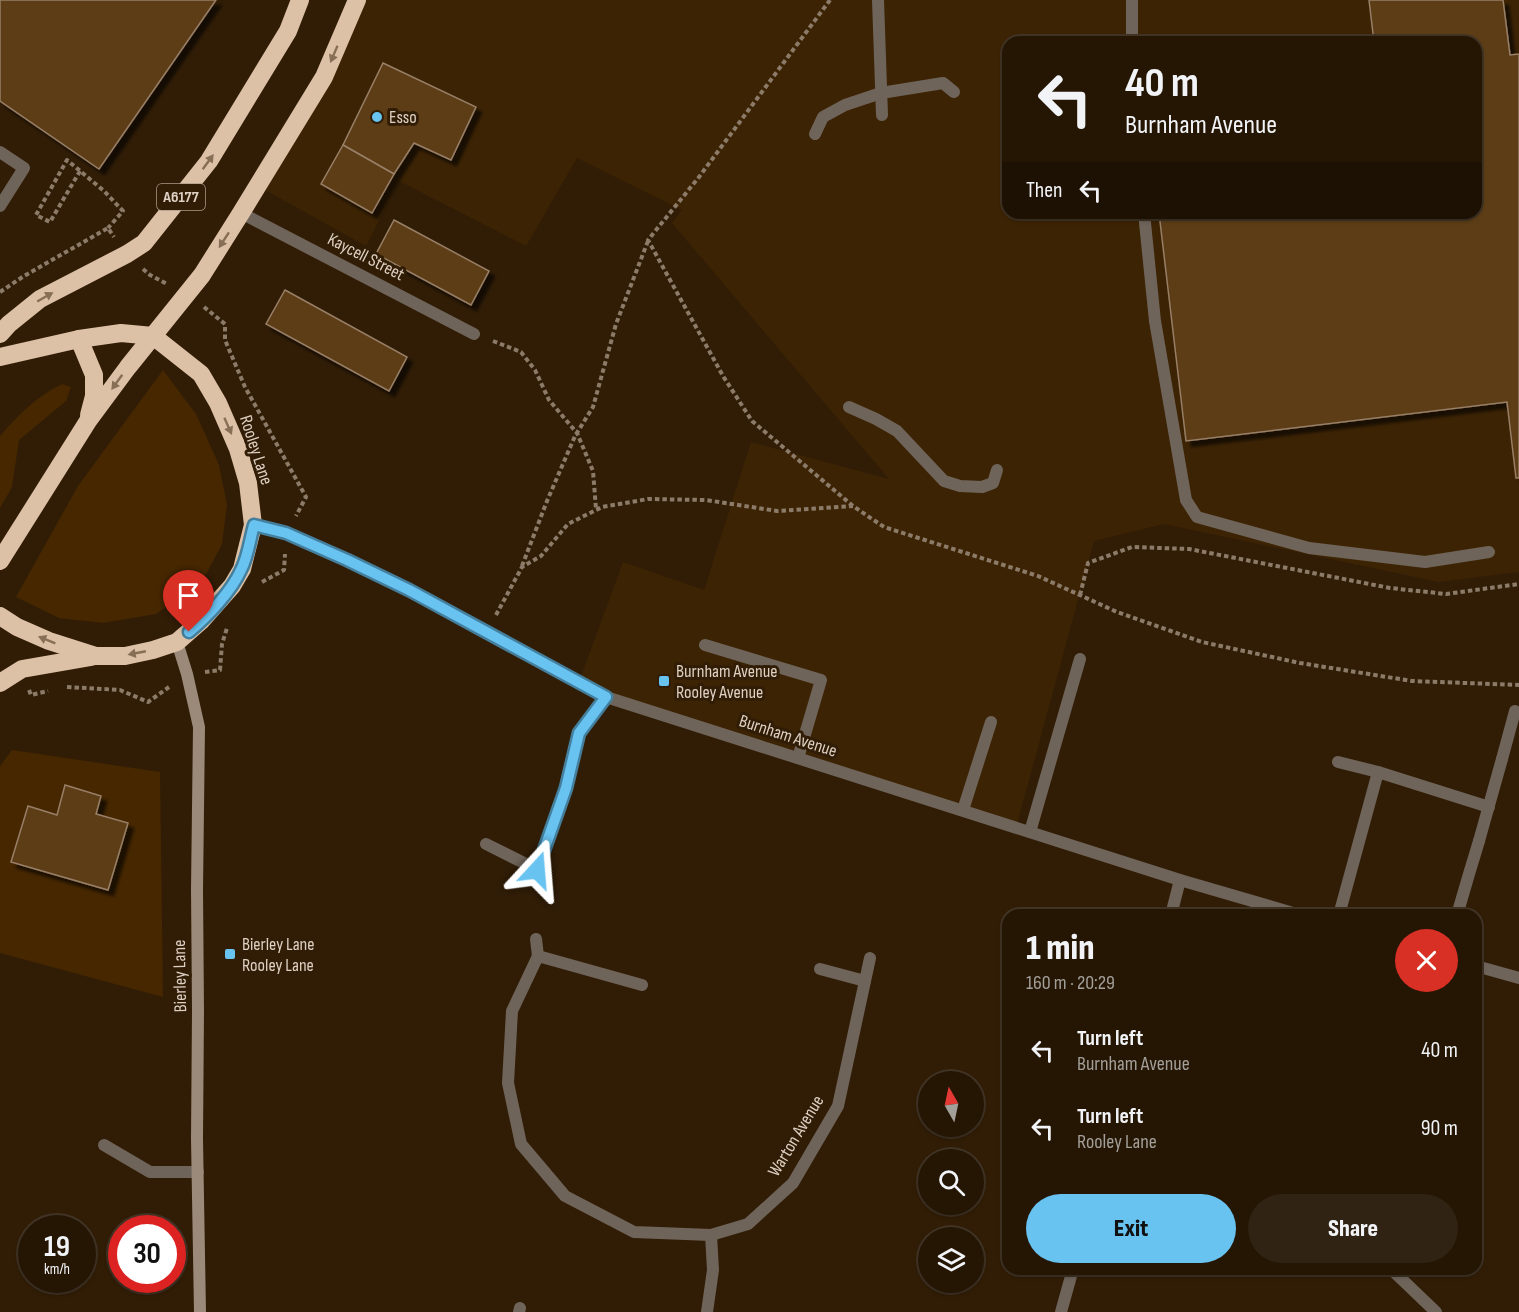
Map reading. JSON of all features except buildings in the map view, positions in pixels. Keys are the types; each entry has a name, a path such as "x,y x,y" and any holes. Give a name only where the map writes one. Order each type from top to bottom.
{"highway":[{"name":"A6177","path":"0,334 40,299 128,254 144,243 210,161 288,31 300,0"},
{"path":"0,561 88,422 128,367 201,275 241,213 324,77 357,0"},
{"path":"0,357 79,339 121,333 153,336"},
{"name":"Rooley Lane","path":"0,616 17,627 49,641 96,656 125,656 177,642 201,621 232,586 242,569 254,525 248,483 238,449 218,403 201,374 153,336"},
{"path":"79,339 94,375 94,396 88,422"},
{"path":"0,682 22,669 96,656"}],"street":[{"path":"878,0 882,115"},
{"path":"1132,0 1132,36"},
{"path":"814,135 823,117 845,105 881,93 943,83 954,92"},
{"path":"0,152 24,168 0,207"},
{"name":"Kaycell Street","path":"241,213 474,334"},
{"path":"1145,219 1155,321 1186,500 1197,517 1309,548 1425,562 1489,552"},
{"path":"849,407 897,431 944,481 960,486 982,487 993,483 997,470"},
{"name":"Burnham Avenue","path":"254,525 286,533 430,600 606,697 1180,880 1279,909"},
{"name":"Bierley Lane","path":"177,642 199,727 197,890 200,1312"},
{"path":"705,645 821,680 798,758"},
{"path":"1030,832 1080,659"},
{"path":"486,844 537,870 566,788 579,733 606,697"},
{"path":"1459,909 1515,711"},
{"path":"963,810 990,723"},
{"path":"1338,762 1378,772 1489,807"},
{"path":"1341,909 1378,772"},
{"path":"1173,909 1180,880"},
{"path":"536,939 538,956 642,985"},
{"name":"Warton Avenue","path":"538,956 512,1011 508,1083 521,1144 565,1196 634,1232 711,1235 748,1224 793,1183 838,1106 870,958"},
{"path":"1482,968 1519,978"},
{"path":"820,969 865,981"},
{"path":"104,1145 150,1172 198,1172"},
{"path":"707,1312 713,1270 711,1235"},
{"path":"1061,1312 1070,1275"},
{"path":"1397,1275 1436,1312"}],"path":[{"path":"487,632 522,567 547,501 577,433 593,407 616,324 648,240 699,177 830,0"},
{"path":"80,171 50,222 36,215 67,160 104,191 123,211 108,228"},
{"path":"648,240 723,376 752,421 853,506 884,527 1038,576 1117,612 1202,642 1300,663 1412,681 1519,685"},
{"path":"474,334 520,352 535,370 549,400 577,433 593,471 596,509"},
{"path":"522,567 541,556 568,524 602,507 648,499 706,500 777,511 853,506"},
{"path":"1080,595 1088,563 1132,547 1189,549 1390,588 1435,593 1446,594 1519,584"}],"shaded area":[{"path":"355,0 1519,0 1519,572 1439,582 1164,524 1094,541 1016,828 579,682 623,562 704,590 751,442 889,479 672,223 682,210 577,158 526,246 399,181 366,246 258,186"},
{"path":"163,370 196,414 219,465 227,505 222,544 203,580 156,614 103,623 59,618 16,597 78,486"},
{"path":"62,384 71,387 66,401 19,440 12,487 0,508 0,436 28,407"},
{"path":"12,750 160,772 163,997 0,953 0,766"}],"place":[{"name":"Esso","path":"377,117"},
{"name":"Burnham Avenue Rooley Avenue","path":"664,681"},
{"name":"Bierley Lane Rooley Lane","path":"230,954"}],"route":[{"path":"189,632 232,586 242,569 254,525 286,533 430,600 606,697 579,733 566,788 537,870"}]}
